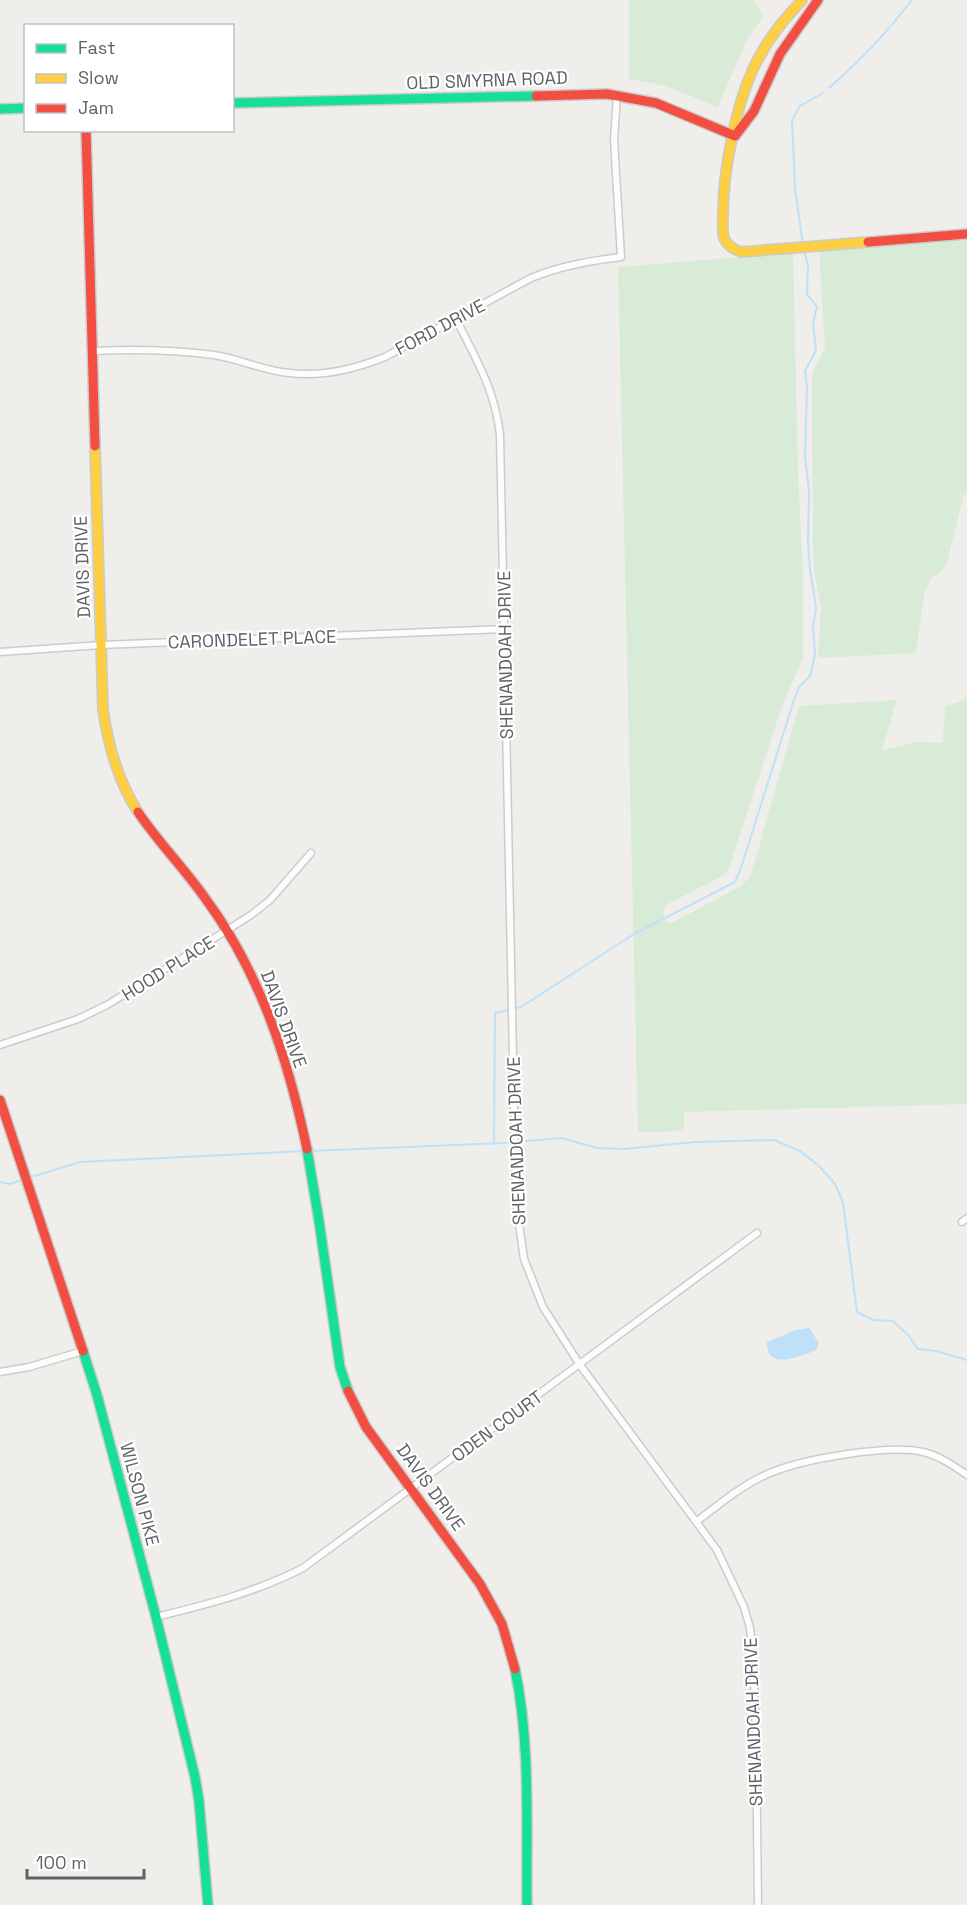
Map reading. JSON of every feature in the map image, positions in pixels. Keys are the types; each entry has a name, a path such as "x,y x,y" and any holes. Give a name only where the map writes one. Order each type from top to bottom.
{"street":[{"path":"802,0 783,20 763,49 748,83 737,120 724,185 723,236 730,248 741,252 967,234"},
{"path":"735,136 751,117 775,63 792,34 818,0"},
{"name":"OLD SMYRNA ROAD","path":"234,103 586,93 617,95 656,103 735,136"},
{"name":"FORD DRIVE","path":"94,351 144,349 216,355 290,373 333,372 385,357 531,278 583,262 621,257 614,139 617,95"},
{"path":"0,108 24,108"},
{"name":"DAVIS DRIVE","path":"86,132 101,645 105,721 110,748 117,771 137,810 228,931 255,981 280,1043 307,1156 321,1232 340,1367 349,1396 366,1427 480,1584 501,1624 511,1652 522,1704 525,1737 527,1905"},
{"name":"SHENANDOAH DRIVE","path":"456,319 485,377 497,410 500,435 516,1203 524,1259 543,1307 580,1365 697,1521 717,1550 735,1585 750,1629 753,1657 758,1905"},
{"name":"CARONDELET PLACE","path":"0,652 101,645 504,629"},
{"name":"HOOD PLACE","path":"0,1045 47,1031 107,1005 228,931 270,900 312,853"},
{"name":"WILSON PIKE","path":"0,1100 97,1395 156,1617 195,1777 208,1905"},
{"name":"ODEN COURT","path":"156,1617 207,1605 273,1583 303,1568 757,1233"},
{"path":"0,1372 29,1367 83,1351"},
{"path":"697,1521 740,1490 769,1473 800,1463 891,1449 923,1452 951,1464 967,1475"}],"green space":[{"path":"629,0 753,0 764,16 747,39 718,107 666,86 629,79"},
{"path":"967,240 967,495 964,494 946,566 933,576 924,593 916,653 818,658 821,607 813,553 812,373 825,348 819,250"},
{"path":"793,253 803,577 803,658 782,706 726,874 666,905 664,915 667,922 672,923 741,886 751,875 799,706 897,700 882,750 917,742 943,743 945,706 959,702 967,696 967,1104 684,1112 684,1131 638,1132 618,267"}],"water":[{"path":"809,1328 819,1343 816,1350 786,1360 772,1357 768,1351 767,1342 796,1330"}],"waterway":[{"path":"829,88 873,46 912,0"},
{"path":"803,245 795,188 792,120 800,106 823,93"},
{"path":"494,1144 495,1013 521,1007 634,934 735,882 794,700 799,687 810,676 815,655 813,626 816,608 808,542 809,491 805,456 807,388 805,371 816,350 813,324 817,307 807,294 808,265 804,251"},
{"path":"311,1151 503,1143 562,1138 597,1148 624,1149 694,1142 774,1140 800,1151 818,1165 835,1184 843,1202 857,1312 873,1320 893,1321 908,1335 918,1349 936,1351 967,1360"},
{"path":"28,1178 80,1162 305,1151"},
{"path":"0,1182 9,1184 23,1180"}],"traffic: fast":[{"path":"234,103 536,96"},
{"path":"0,109 24,108"},
{"path":"307,1149 340,1367 348,1391"},
{"path":"83,1351 97,1395 156,1617 195,1777 208,1905"},
{"path":"515,1669 526,1757 527,1905"}],"traffic: slow":[{"path":"802,0 766,45 742,97 725,178 724,238 729,245 741,252 868,242"},
{"path":"95,446 103,709 115,763 138,812"}],"traffic: jam":[{"path":"735,136 754,111 780,54 818,0"},
{"path":"536,96 607,94 656,103 735,136"},
{"path":"86,132 95,446"},
{"path":"868,242 967,234"},
{"path":"138,812 205,898 241,956 270,1017 291,1082 307,1149"},
{"path":"0,1100 83,1351"},
{"path":"348,1391 366,1427 480,1584 502,1624 515,1669"}]}
